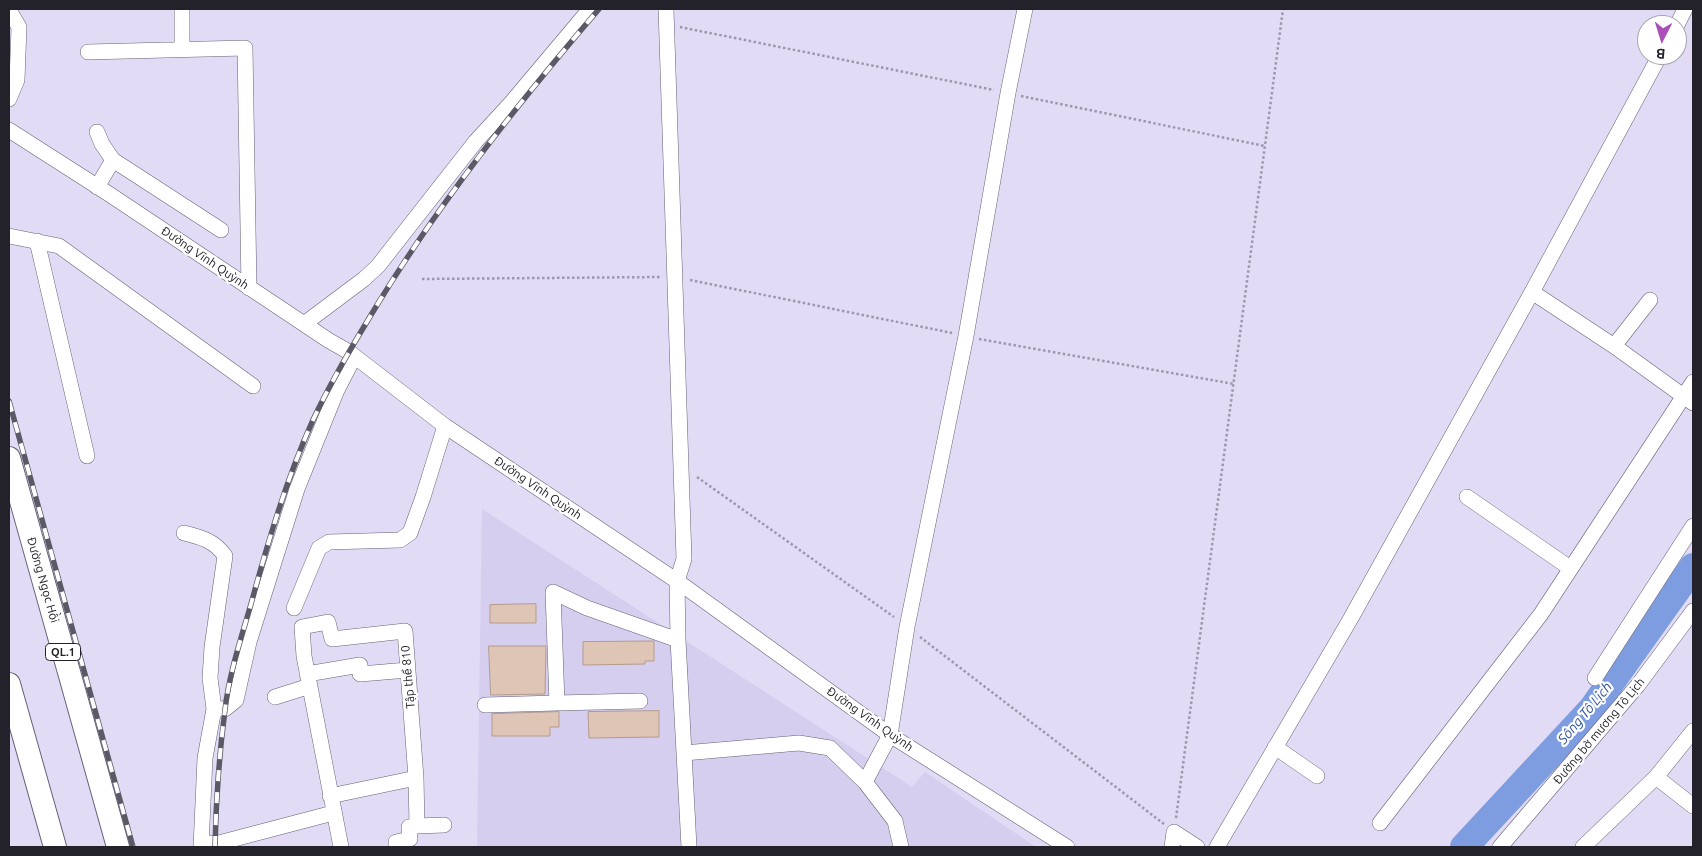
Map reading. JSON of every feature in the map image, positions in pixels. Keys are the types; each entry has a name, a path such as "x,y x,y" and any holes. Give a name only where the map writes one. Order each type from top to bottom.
{"highway":[{"name":"Đường Ngọc Hồi","path":"9,458 118,847"},
{"path":"9,684 15,727 55,847"}],"street":[{"path":"182,9 182,50"},
{"path":"304,324 364,279 378,266 476,141 590,9"},
{"path":"666,9 684,559 677,581 678,640 689,847"},
{"path":"865,782 890,735 907,626 966,336 1008,93 1025,9"},
{"path":"9,10 19,26 17,80 9,99"},
{"path":"88,52 245,48 249,288"},
{"path":"1217,847 1351,618 1532,292 1655,65"},
{"name":"Đường Vĩnh Quỳnh","path":"9,130 349,352 445,426 677,581 890,735 1067,847"},
{"path":"98,132 102,144 114,160 222,230"},
{"path":"97,187 114,160"},
{"path":"9,236 59,246 253,386"},
{"path":"37,242 87,456"},
{"path":"1532,292 1614,346 1688,400"},
{"path":"1614,346 1650,300"},
{"path":"214,709 225,709 236,700 249,642 297,489 337,390 354,357"},
{"path":"1380,823 1540,614 1688,400 1693,382"},
{"path":"294,608 319,548 329,542 400,540 410,533 445,426"},
{"path":"1466,497 1570,568"},
{"path":"1595,678 1693,526"},
{"path":"184,533 211,542 225,556 212,647 210,678 214,709 205,758 201,845 215,844 333,813"},
{"path":"557,703 553,592 587,608 678,640"},
{"name":"Đường bờ mương Tô Lịch","path":"1500,847 1638,685 1693,611"},
{"name":"Tập thể 810","path":"341,847 308,680 302,627 328,622 332,639 404,631 416,778 417,826"},
{"path":"274,696 308,680 360,665 360,674 408,670"},
{"path":"485,705 640,701"},
{"path":"1583,847 1656,777 1693,731"},
{"path":"684,753 799,744 830,748 865,782 895,821 901,847"},
{"path":"1275,747 1317,776"},
{"path":"1656,777 1693,806"},
{"path":"330,796 416,778"},
{"path":"396,847 396,842 410,839 409,827 444,825"},
{"path":"1173,840 1197,847"}],"path":[{"path":"1173,840 1283,9"},
{"path":"667,24 1265,146"},
{"path":"422,279 675,276"},
{"path":"680,465 907,626 1173,840"}],"shaded area":[{"path":"482,509 912,787 925,772 1036,847 477,847"}],"building":[{"path":"536,604 536,623 490,623 490,605"},
{"path":"654,641 654,661 645,661 645,664 583,665 583,642"},
{"path":"489,646 546,646 545,694 491,695"},
{"path":"659,711 659,737 589,738 588,712"},
{"path":"559,712 559,727 550,727 550,736 492,736 492,714"}],"waterway":[{"name":"Sông Tô Lịch","path":"1464,847 1592,709 1693,567"}],"railway":[{"path":"215,847 221,744 232,670 278,511 294,465 313,420 353,345 420,238 506,121 599,9"},
{"path":"9,401 133,847"}]}
